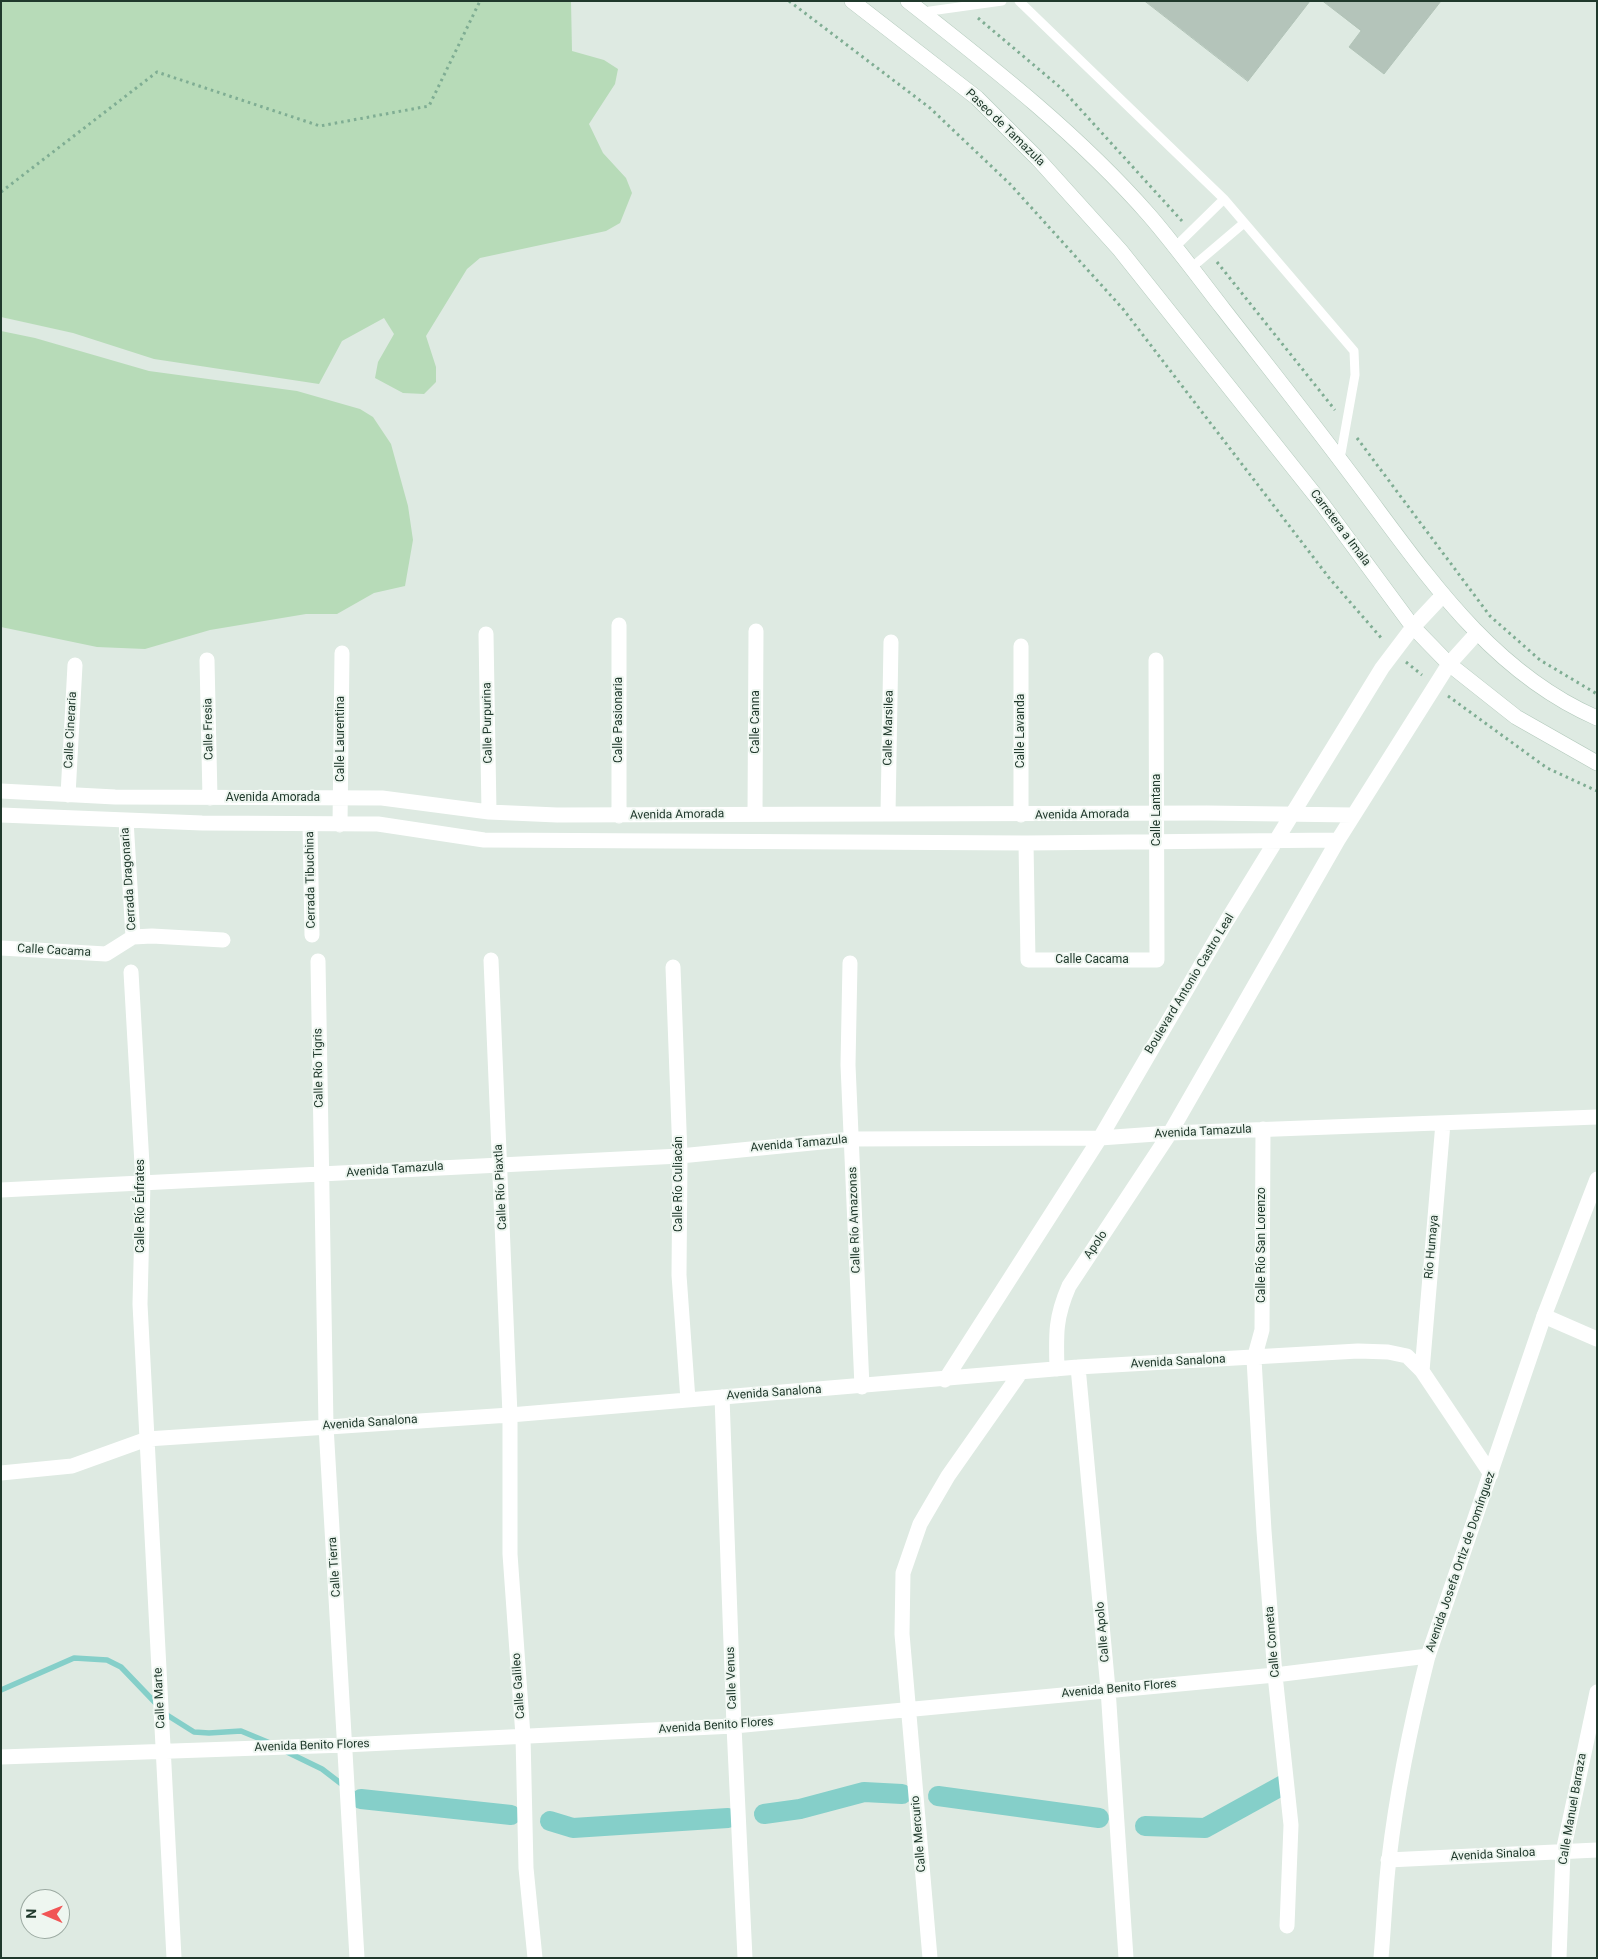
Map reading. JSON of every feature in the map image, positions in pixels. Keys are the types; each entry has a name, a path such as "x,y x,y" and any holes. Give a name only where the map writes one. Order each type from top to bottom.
{"street":[{"name":"Paseo de Tamazula","path":"852,1 977,98 1038,159 1120,250"},
{"path":"908,1 1001,74 1066,131 1149,215 1443,595 1477,634 1502,658 1582,711 1597,718"},
{"name":"Carretera a Imala","path":"1120,250 1323,504 1413,627 1448,664 1516,717 1597,762"},
{"name":"Boulevard Antonio Castro Leal","path":"945,1380 1100,1138 1291,814 1382,668 1413,627 1443,595"},
{"name":"Calle Pasionaria","path":"619,625 619,816"},
{"name":"Calle Canna","path":"755,814 756,631"},
{"name":"Calle Purpurina","path":"486,634 489,812"},
{"path":"1170,1133 1338,840 1448,664 1477,634"},
{"name":"Calle Marsilea","path":"888,814 891,642"},
{"name":"Calle Lavanda","path":"1021,646 1021,815"},
{"name":"Calle Laurentina","path":"340,824 342,653"},
{"name":"Calle Fresia","path":"207,660 210,798"},
{"name":"Calle Lantana","path":"1156,660 1157,960"},
{"name":"Calle Cineraria","path":"68,795 74,664"},
{"name":"Avenida Amorada","path":"1,791 68,795 210,798 293,796 382,798 489,812 619,816 1208,813 1353,816"},
{"path":"1206,840 1208,813"},
{"name":"Avenida Amorada","path":"1,815 310,825 378,824 484,840 1026,843 1338,840"},
{"path":"667,815 668,841"},
{"name":"Cerrada Dragonaria","path":"126,820 133,937"},
{"name":"Cerrada Tibuchina","path":"310,825 312,935"},
{"name":"Calle Cacama","path":"1026,843 1028,960 1157,960"},
{"path":"133,937 152,936 223,940"},
{"name":"Calle Cacama","path":"1,948 106,954 133,937"},
{"name":"Calle Río Piaxtla","path":"491,960 510,1415"},
{"name":"Calle Río Tigris","path":"318,961 321,1175"},
{"name":"Calle Río Amazonas","path":"850,963 848,1065 862,1387"},
{"name":"Calle Río Culiacán","path":"673,967 680,1156 679,1275 688,1400"},
{"name":"Calle Río Éufrates","path":"131,972 143,1182 140,1304 147,1439"},
{"name":"Avenida Tamazula","path":"1,1190 321,1175 500,1163 680,1156 852,1139 1100,1138 1263,1129 1597,1117"},
{"name":"Río Humaya","path":"1422,1371 1443,1122"},
{"name":"Calle Río San Lorenzo","path":"1254,1359 1262,1330 1263,1129"},
{"name":"Apolo","path":"1057,1369 1056,1335 1059,1309 1069,1286 1170,1133"},
{"name":"Calle Tierra","path":"321,1175 326,1426 357,1958"},
{"name":"Avenida Josefa Ortiz de Domínguez","path":"1382,1958 1388,1860 1402,1769 1413,1714 1428,1656 1544,1316 1597,1179"},
{"path":"1544,1316 1597,1339"},
{"name":"Avenida Sanalona","path":"1,1472 72,1466 147,1439 510,1415 945,1380 1078,1367 1254,1359 1358,1351 1388,1352 1407,1356 1422,1371 1491,1474"},
{"name":"Calle Cometa","path":"1254,1359 1275,1675 1290,1825 1286,1926"},
{"name":"Calle Apolo","path":"1078,1367 1108,1689 1126,1958"},
{"name":"Calle Mercurio","path":"930,1958 902,1634 903,1573 920,1524 948,1476 1021,1372"},
{"name":"Calle Venus","path":"722,1397 745,1958"},
{"name":"Calle Galileo","path":"510,1415 510,1554 522,1736 526,1868 535,1958"},
{"name":"Calle Marte","path":"147,1439 174,1958"},
{"name":"Avenida Benito Flores","path":"1,1757 345,1745 734,1726 908,1711 1108,1689 1275,1675 1428,1656"},
{"name":"Calle Manuel Barraza","path":"1559,1958 1563,1852 1597,1692"},
{"name":"Avenida Sinaloa","path":"1388,1860 1597,1850"}],"lane":[{"path":"922,12 1002,1"},
{"path":"1019,1 1224,199 1354,351 1355,375 1345,422 1340,460"},
{"path":"1174,248 1224,199"},
{"path":"1191,268 1244,223"}],"path":[{"path":"1,192 157,72 320,126 429,106 480,1"},
{"path":"789,1 930,108 1010,184 1123,309 1330,579 1394,652 1435,686 1547,768 1597,791"},
{"path":"964,6 1061,88 1192,231"},
{"path":"1210,253 1345,422 1490,616 1540,660 1597,694"}],"green space":[{"path":"1,1 571,1 572,51 604,60 618,69 615,84 589,124 603,153 626,178 632,193 620,223 606,231 480,258 467,269 426,336 436,367 436,382 424,394 403,393 375,378 378,362 394,334 384,318 342,341 319,384 154,359 73,333 1,317"},
{"path":"1,331 35,338 149,371 297,391 360,409 373,417 391,444 408,506 413,540 405,586 374,593 337,614 306,614 210,630 145,649 97,647 1,627"}],"building":[{"path":"1145,1 1310,1 1248,81"},
{"path":"1323,1 1441,1 1384,74 1349,47 1361,31"}],"waterway":[{"path":"1,1690 74,1658 107,1660 121,1667 167,1715 194,1732 241,1731 270,1743"},
{"path":"287,1752 322,1769 361,1799"},
{"path":"1145,1826 1205,1828 1283,1785"},
{"path":"764,1814 800,1809 864,1792 902,1794"},
{"path":"938,1796 1099,1818"},
{"path":"361,1799 511,1815"},
{"path":"550,1821 573,1828 728,1818"}]}
